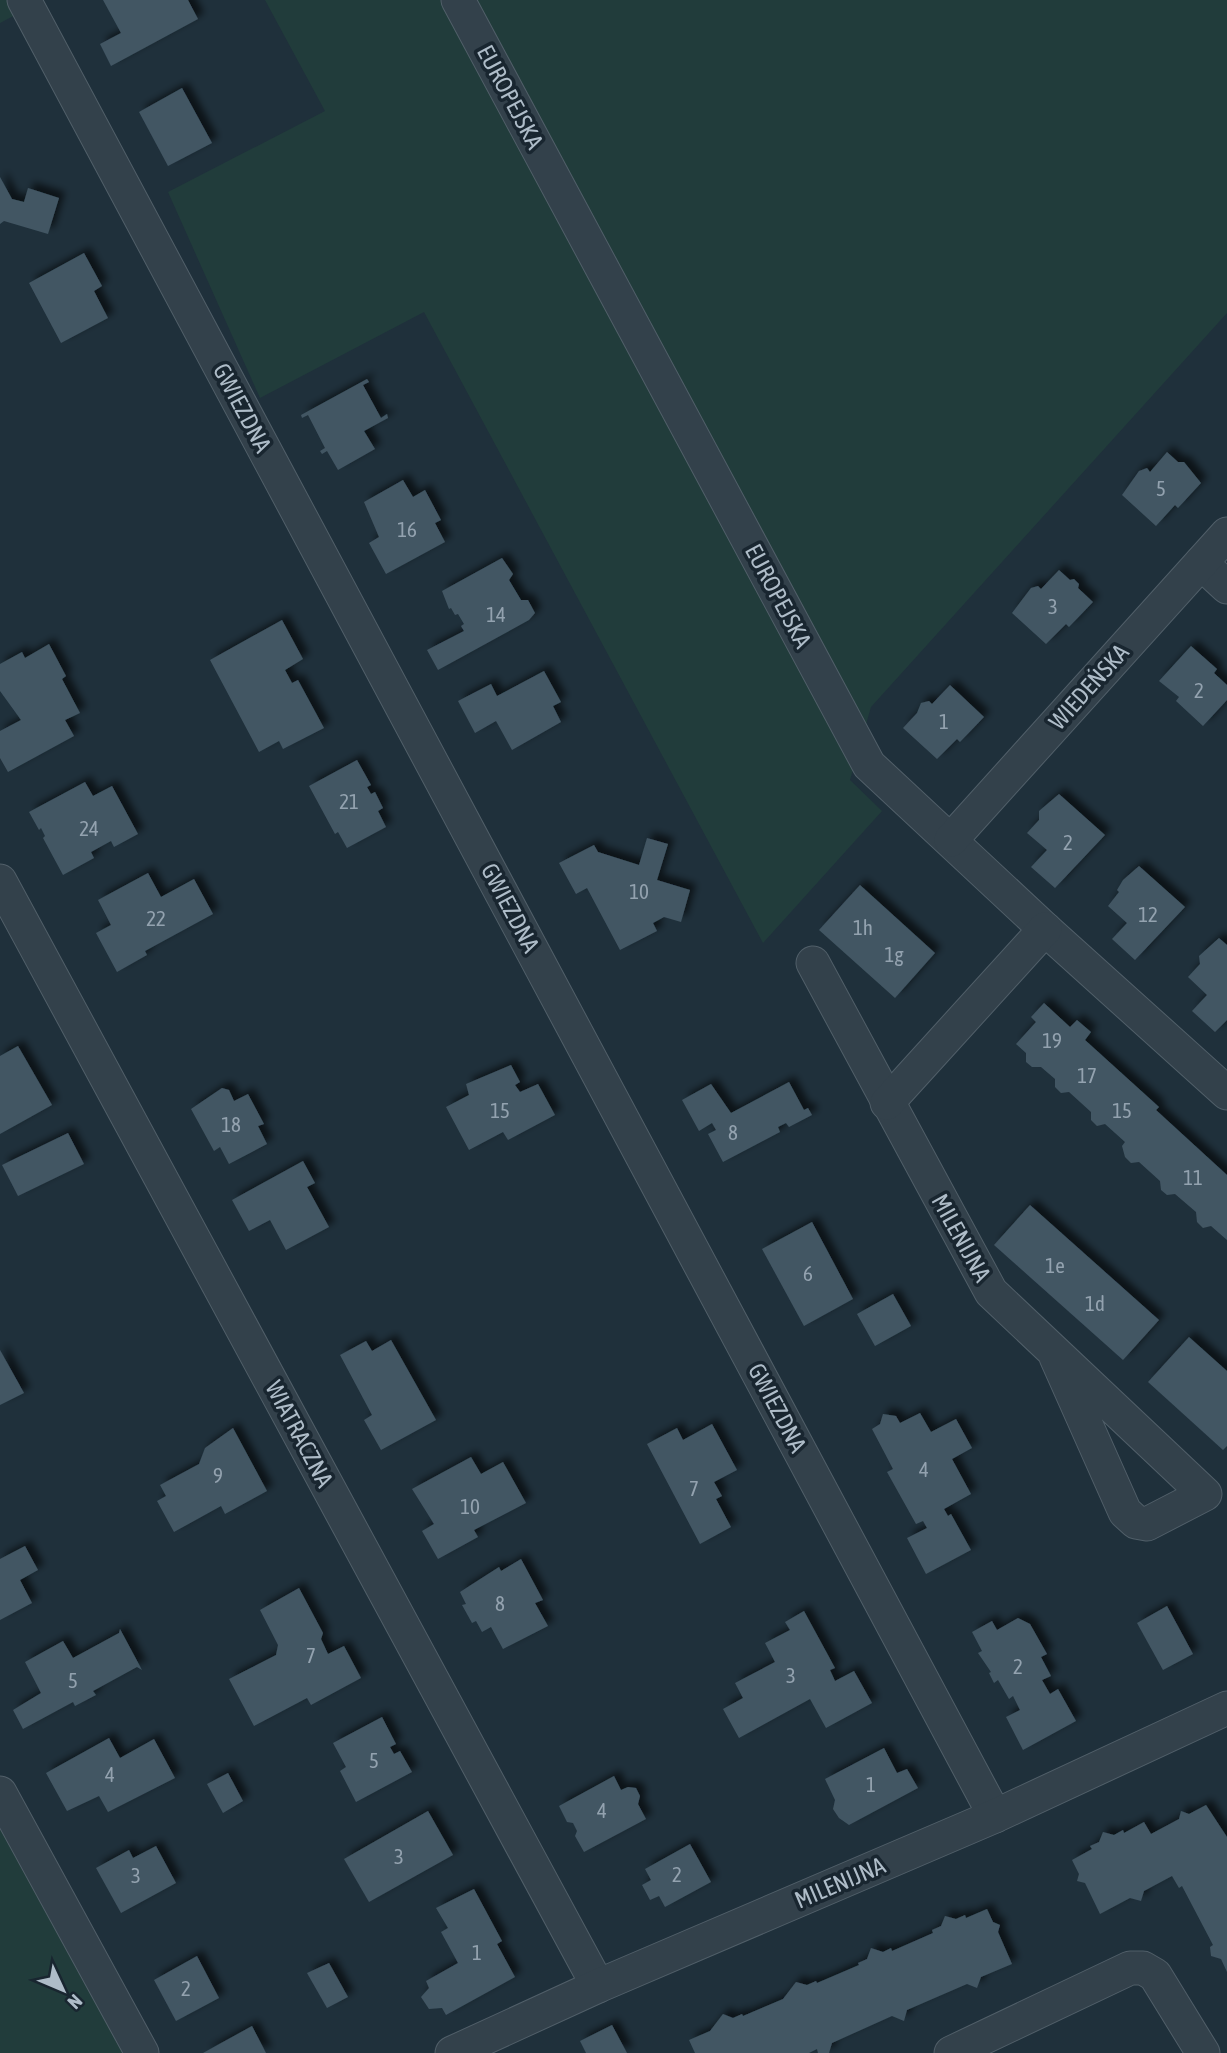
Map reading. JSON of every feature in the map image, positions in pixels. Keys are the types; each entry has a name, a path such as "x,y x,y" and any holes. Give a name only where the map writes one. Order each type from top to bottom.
{"street":[{"name":"GWIEZDNA","path":"24,0 995,1816"},
{"name":"EUROPEJSKA","path":"458,0 869,765 1227,1093"},
{"name":"WIEDEŃSKA","path":"951,840 1227,534"},
{"path":"1201,564 1227,587"},
{"name":"WIATRACZNA","path":"0,881 598,1986"},
{"path":"887,1103 1045,929"},
{"name":"MILENIJNA","path":"813,963 991,1293 1056,1357 1205,1494 1147,1524 1130,1517 1125,1512 1056,1357"},
{"name":"MILENIJNA","path":"452,2053 598,1986 995,1816 1227,1708"},
{"path":"0,1793 142,2053"},
{"path":"951,2053 1130,1968 1143,1968 1155,1975 1203,2053"}],"green space":[{"path":"0,0 44,0 0,23"},
{"path":"265,0 1227,0 1227,313 871,707 850,780 882,811 763,943 424,312 260,398 168,192 325,111"},
{"path":"0,1823 126,2053 0,2053"}],"building":[{"path":"103,0 188,0 198,19 111,66 100,44 121,33"},
{"path":"182,88 212,143 168,166 139,112"},
{"path":"0,177 12,199 24,202 28,188 59,198 48,234 4,221 0,224"},
{"path":"84,253 102,286 94,291 108,318 61,343 29,283"},
{"path":"367,379 369,382 363,385 381,418 387,414 388,418 364,431 375,449 338,470 327,451 322,454 320,451 325,448 308,415 302,418 301,415"},
{"path":"1167,452 1178,462 1184,462 1201,483 1178,508 1175,505 1156,526 1122,495 1139,471 1147,468 1150,472"},
{"path":"403,480 413,497 425,490 441,520 435,523 445,542 386,574 369,543 379,537 364,502"},
{"path":"502,558 513,574 509,580 521,600 528,600 535,613 529,620 438,670 427,650 464,631 461,626 464,624 458,614 455,615 451,608 449,609 442,591"},
{"path":"1059,570 1070,580 1074,579 1079,584 1078,588 1093,602 1069,627 1066,624 1046,644 1012,613 1031,588 1038,586 1041,589"},
{"path":"282,620 303,659 285,670 292,683 298,680 324,728 283,749 279,741 259,752 210,660"},
{"path":"49,644 66,676 62,679 80,713 65,720 74,736 8,772 0,758 0,731 21,720 0,691 0,664 22,652 25,658"},
{"path":"1191,646 1217,669 1214,673 1227,685 1227,700 1203,726 1176,701 1179,697 1159,681"},
{"path":"544,671 561,702 553,706 561,722 512,750 496,721 475,733 458,701 491,684 497,696"},
{"path":"950,685 984,717 960,742 957,739 937,759 903,728 917,713 921,703 929,701 932,704"},
{"path":"357,760 371,785 367,787 371,794 375,792 383,808 378,811 386,827 347,848 338,832 335,834 309,786"},
{"path":"85,782 93,796 112,786 138,834 114,847 111,841 91,852 94,858 63,875 43,838 45,836 41,828 39,830 29,812"},
{"path":"1059,794 1105,835 1055,888 1031,867 1047,850 1027,833 1039,820 1039,811"},
{"path":"647,838 668,844 657,880 690,890 681,922 664,917 653,923 657,931 620,950 587,888 576,894 559,863 594,845 598,852 639,865"},
{"path":"1139,866 1185,907 1135,960 1112,939 1127,923 1108,906 1119,892 1117,890 1123,880"},
{"path":"148,873 161,897 194,879 213,914 145,951 147,955 117,972 96,933 111,925 98,900"},
{"path":"860,885 935,953 895,998 819,930"},
{"path":"1219,938 1227,945 1227,1020 1215,1032 1192,1011 1207,995 1188,977 1200,964 1199,956"},
{"path":"1044,1003 1070,1027 1077,1020 1091,1032 1085,1040 1159,1107 1156,1110 1227,1175 1227,1240 1211,1226 1203,1228 1197,1222 1196,1212 1175,1194 1167,1195 1161,1190 1160,1181 1139,1162 1131,1163 1125,1157 1122,1146 1125,1142 1105,1124 1097,1126 1091,1120 1091,1112 1069,1092 1061,1093 1055,1087 1055,1079 1041,1067 1032,1067 1026,1062 1026,1053 1016,1044 1036,1022 1031,1017"},
{"path":"18,1046 52,1105 0,1134 0,1056"},
{"path":"511,1065 520,1082 515,1085 520,1092 538,1084 555,1115 508,1140 503,1132 469,1150 446,1107 469,1095 466,1084"},
{"path":"789,1082 804,1110 808,1108 812,1115 789,1127 786,1123 778,1127 780,1132 723,1162 708,1134 716,1130 712,1123 699,1131 682,1100 711,1084 731,1113"},
{"path":"222,1088 229,1090 234,1101 248,1094 264,1124 258,1126 267,1144 229,1164 220,1147 214,1151 191,1109"},
{"path":"68,1133 84,1164 18,1196 2,1165"},
{"path":"303,1161 315,1183 307,1187 329,1227 286,1250 270,1220 249,1231 232,1200"},
{"path":"1030,1205 1159,1320 1123,1360 994,1245"},
{"path":"812,1222 853,1299 804,1326 762,1249"},
{"path":"893,1294 911,1326 875,1346 857,1314"},
{"path":"1189,1337 1227,1371 1227,1446 1223,1450 1148,1382"},
{"path":"391,1340 436,1420 381,1450 364,1420 372,1415 340,1355 366,1341 372,1351"},
{"path":"0,1350 24,1393 0,1405"},
{"path":"920,1413 931,1432 956,1419 972,1448 952,1459 971,1494 944,1509 948,1516 951,1514 971,1550 926,1574 907,1538 927,1528 923,1521 916,1524 887,1472 893,1469 872,1429 880,1424 883,1414 896,1416 900,1423"},
{"path":"712,1424 737,1470 714,1482 722,1496 716,1499 731,1527 700,1544 647,1444 677,1428 683,1440"},
{"path":"233,1428 267,1491 225,1514 221,1506 174,1532 157,1501 166,1496 160,1485 199,1464 205,1448"},
{"path":"471,1457 481,1474 503,1462 526,1503 474,1530 478,1537 438,1559 422,1531 434,1524 412,1489"},
{"path":"25,1546 38,1570 20,1580 32,1603 0,1620 0,1559"},
{"path":"521,1559 543,1600 535,1603 548,1626 503,1649 491,1627 482,1632 476,1621 472,1623 462,1605 466,1604 460,1592 499,1567 501,1571"},
{"path":"299,1588 323,1633 321,1639 328,1654 344,1646 361,1678 311,1705 307,1698 254,1726 229,1679 276,1655 278,1645 260,1610"},
{"path":"1167,1606 1193,1654 1163,1670 1137,1623"},
{"path":"804,1611 835,1668 830,1670 835,1681 854,1671 872,1703 826,1728 810,1699 739,1738 723,1709 743,1698 735,1683 775,1662 765,1643 790,1630 785,1622"},
{"path":"1018,1618 1030,1624 1047,1654 1041,1657 1051,1676 1042,1680 1050,1694 1058,1689 1076,1721 1023,1750 1006,1717 1020,1710 1013,1696 1009,1699 998,1680 994,1683 989,1673 991,1672 978,1653 982,1651 972,1632 992,1621 997,1630"},
{"path":"120,1629 142,1670 137,1667 93,1691 96,1695 75,1706 73,1702 23,1729 13,1710 41,1693 25,1662 63,1641 73,1658 119,1633"},
{"path":"382,1717 396,1744 390,1747 394,1754 400,1751 412,1772 356,1802 340,1771 346,1767 333,1743"},
{"path":"109,1738 120,1758 154,1739 175,1778 108,1812 99,1796 67,1811 46,1773"},
{"path":"884,1748 897,1773 907,1769 918,1788 849,1825 839,1818 833,1809 835,1800 825,1779"},
{"path":"228,1773 243,1801 223,1813 207,1784"},
{"path":"614,1776 621,1790 636,1788 640,1796 638,1804 646,1819 584,1852 575,1836 577,1831 573,1823 567,1822 559,1806"},
{"path":"1206,1805 1227,1837 1227,1972 1221,1959 1211,1956 1210,1947 1213,1945 1182,1886 1179,1888 1172,1876 1144,1891 1141,1901 1130,1898 1100,1914 1085,1883 1077,1881 1079,1874 1072,1860 1092,1849 1090,1846 1099,1842 1103,1832 1114,1835 1123,1830 1124,1833 1144,1822 1151,1834 1179,1819 1181,1811 1189,1814"},
{"path":"428,1811 453,1855 369,1902 344,1859"},
{"path":"690,1844 711,1882 665,1907 659,1896 650,1900 642,1885 651,1880 645,1869"},
{"path":"156,1846 176,1883 121,1913 96,1868 129,1850 133,1858"},
{"path":"474,1889 502,1941 497,1944 515,1977 446,2015 442,2008 429,2009 421,1997 429,1988 426,1981 458,1963 441,1932 448,1928 436,1908"},
{"path":"987,1909 993,1922 1000,1925 998,1932 1012,1964 981,1977 977,1988 967,1984 907,2010 904,2021 892,2016 832,2043 829,2053 818,2053 817,2049 809,2053 695,2053 689,2040 710,2031 723,2014 733,2018 742,2014 743,2016 783,1999 796,1982 807,1985 816,1981 817,1983 859,1965 858,1963 867,1959 871,1948 883,1952 891,1948 892,1951 933,1933 932,1930 941,1926 945,1916 956,1919 965,1915 966,1918"},
{"path":"197,1956 219,1998 176,2021 154,1980"},
{"path":"329,1963 348,1997 327,2008 307,1973"},
{"path":"612,2025 627,2053 586,2053 580,2041"},
{"path":"252,2026 266,2053 203,2053"}]}
